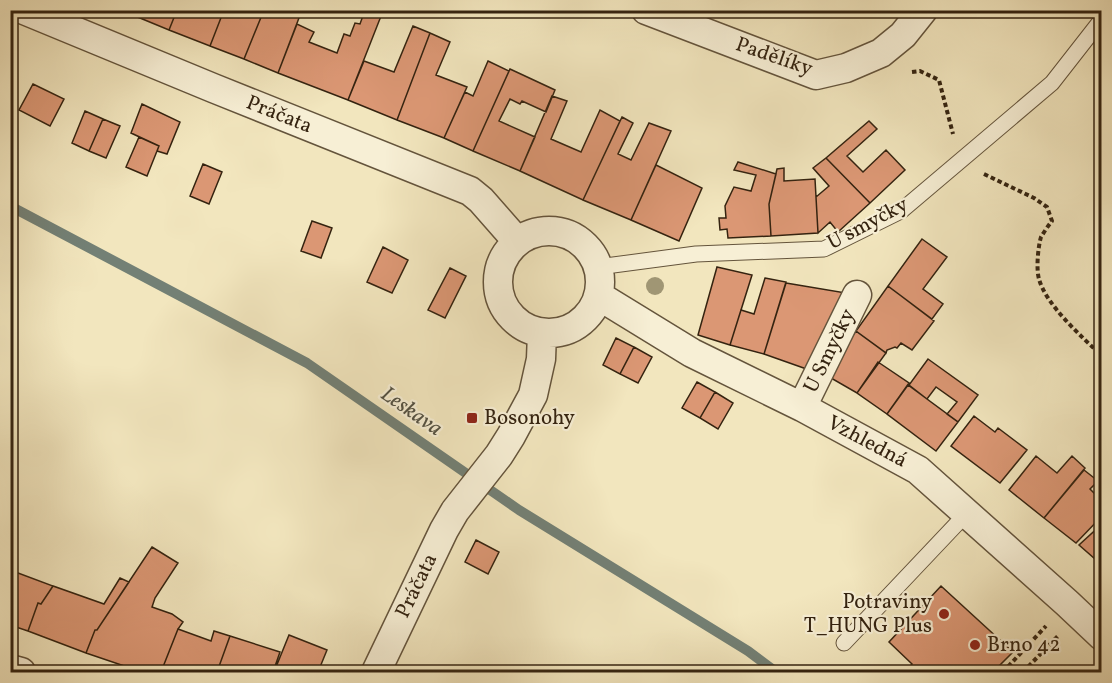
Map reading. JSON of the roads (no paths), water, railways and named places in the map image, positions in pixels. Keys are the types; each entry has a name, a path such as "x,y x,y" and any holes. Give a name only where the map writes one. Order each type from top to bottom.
{"street":[{"name":"Práčata","path":"24,10 470,191 481,200 517,241"},
{"name":"Padělíky","path":"646,10 816,75 846,68 881,53 903,35 923,10"},
{"path":"552,231 576,238 593,255 598,267 599,296 594,308 577,325 566,331 554,334 527,328 513,319 504,308 498,293 497,277 502,262 517,241 528,235 552,231"},
{"name":"U Smyčky","path":"802,407 858,295"},
{"name":"Vzhledná","path":"599,296 692,353 802,407 918,470 1073,608 1101,636"},
{"name":"Práčata","path":"376,672 444,530 455,511 511,436 533,395 541,359 542,333"},
{"path":"10,669 21,672"}],"lane":[{"name":"U smyčky","path":"598,267 696,254 824,249 901,211 1052,83 1101,19"},
{"path":"844,643 967,513"}],"waterway":[{"name":"Leskava","path":"10,206 307,363 519,510 748,651 776,672"}],"place":[{"name":"Bosonohy","path":"472,418"},
{"name":"Potraviny T_HUNG Plus","path":"944,614"},
{"name":"Brno 42","path":"975,645"}]}
